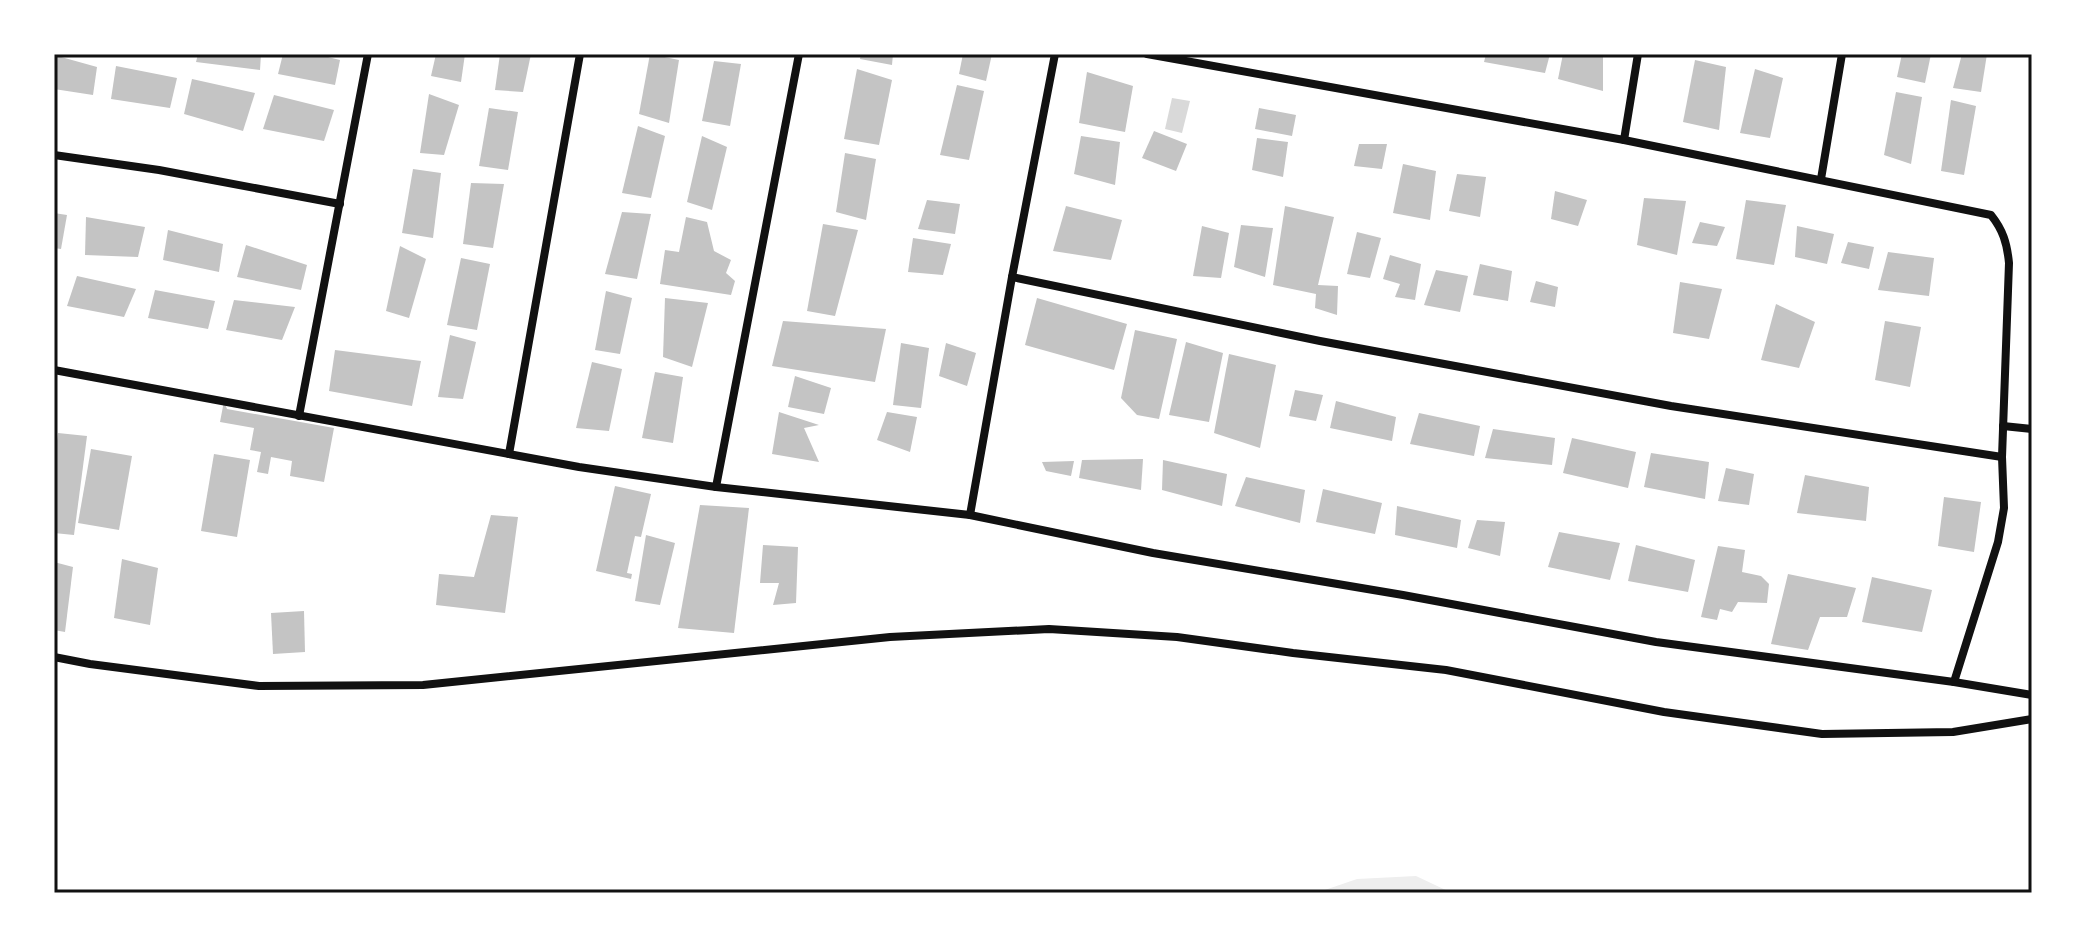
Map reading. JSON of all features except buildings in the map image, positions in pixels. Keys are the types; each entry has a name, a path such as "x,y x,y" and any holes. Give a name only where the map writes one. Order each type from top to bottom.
{"street":[{"path":"299,416 368,54"},
{"path":"509,454 580,54"},
{"path":"716,487 799,54"},
{"path":"970,515 1055,54"},
{"path":"1147,54 1624,140 1991,215 2002,228 2009,263 2002,457 2004,508 1998,542 1954,682"},
{"path":"1624,140 1638,54"},
{"path":"1821,179 1842,54"},
{"path":"54,155 159,170 340,204"},
{"path":"1012,277 1320,341 1671,406 2002,457"},
{"path":"54,370 509,454 716,487 970,515 1153,553 1656,642 2032,695"},
{"path":"2003,426 2032,429"},
{"path":"54,657 259,686 423,685 875,639 1049,629 1177,637 1446,670 1664,712 1822,734 1953,732 2032,719"}],"shaded area":[{"path":"1172,98 1190,101 1182,133 1165,129"},
{"path":"1416,876 1452,893 1316,893 1357,879"}]}
